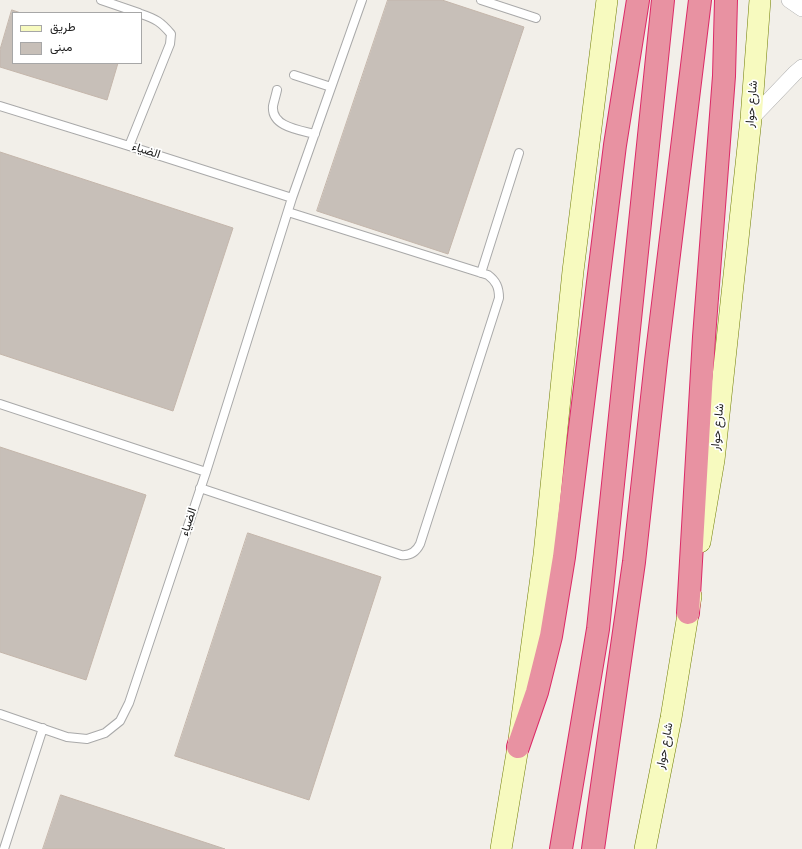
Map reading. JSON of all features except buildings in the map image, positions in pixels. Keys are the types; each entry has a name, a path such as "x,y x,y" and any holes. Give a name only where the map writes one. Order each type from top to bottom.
{"highway":[{"path":"518,747 538,692 551,636 564,557 615,145 638,0"},
{"path":"561,849 598,629 663,0"},
{"path":"594,849 634,562 656,361 700,0"},
{"path":"688,613 705,329 724,76 726,0"}],"main road":[{"path":"501,849 518,747 544,555 573,271 608,0"},
{"name":"شارع حوار","path":"645,849 671,718 714,460 751,119 760,0"}],"street":[{"path":"789,0 802,9"},
{"path":"751,119 794,73 802,67"}],"lane":[{"path":"101,0 137,12"},
{"name":"الضياء","path":"0,714 68,737 87,739 105,733 120,720 129,703 206,472 292,198 362,0"},
{"path":"481,0 536,18"},
{"path":"129,146 170,44 171,34 163,24 142,14"},
{"path":"294,75 331,87"},
{"path":"277,90 273,107 277,120 285,125 315,134"},
{"name":"الضياء","path":"0,106 292,198"},
{"path":"481,273 519,153"},
{"path":"200,488 401,555 409,555 414,553 420,544 499,298 497,285 488,275 288,212"},
{"path":"0,404 206,472"},
{"path":"4,849 43,728"}]}
